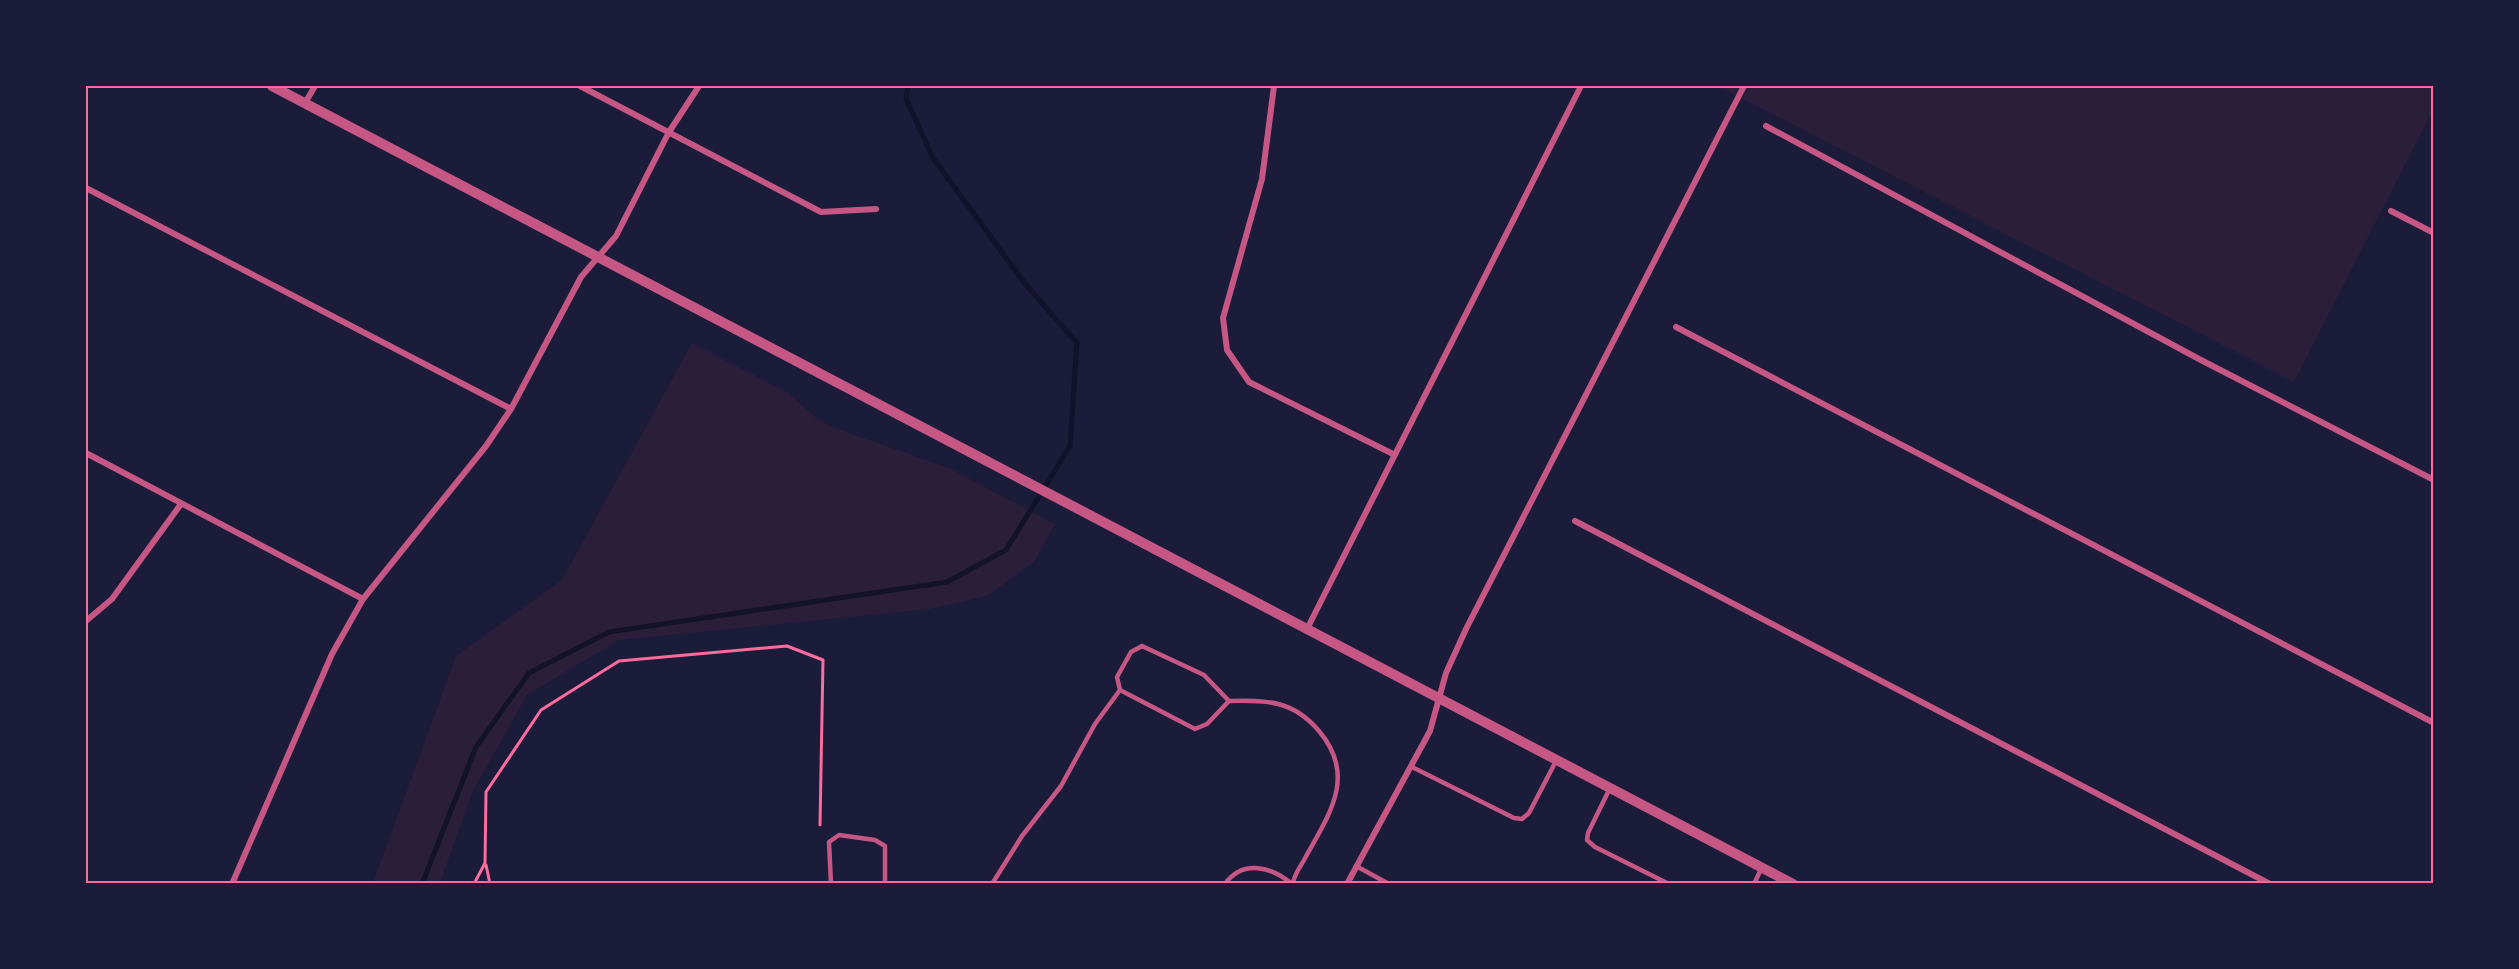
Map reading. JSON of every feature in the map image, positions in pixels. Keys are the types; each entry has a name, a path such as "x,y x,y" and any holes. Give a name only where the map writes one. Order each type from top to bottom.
{"street":[{"path":"272,86 1793,884"},
{"path":"305,103 315,86"},
{"path":"580,86 821,212 876,209"},
{"path":"232,884 332,654 363,599 486,446 510,409 580,277 616,236 669,132 699,86"},
{"path":"1275,86 1262,179 1223,318 1227,351 1249,382 1395,455"},
{"path":"1307,628 1581,86"},
{"path":"1347,884 1430,731 1446,673 1466,629 1744,86"},
{"path":"1766,126 2199,359 2433,480"},
{"path":"86,188 510,409"},
{"path":"2391,211 2433,233"},
{"path":"1676,327 2433,723"},
{"path":"86,453 363,599"},
{"path":"86,621 112,599 182,504"},
{"path":"1575,521 2270,884"}],"lane":[{"path":"992,884 1022,836 1061,786 1095,724 1120,690 1118,677 1131,652 1142,646 1204,675 1229,701"},
{"path":"1120,690 1195,729 1207,724 1229,701 1265,700 1294,710 1313,724 1328,741 1337,763 1340,780 1333,803 1292,883 1263,867 1243,868 1225,884"},
{"path":"1412,767 1514,818 1522,819 1529,813 1557,760"},
{"path":"1610,788 1588,833 1587,840 1595,847 1669,884"},
{"path":"831,884 829,842 838,835 875,840 885,846 885,884"},
{"path":"1356,866 1389,884"},
{"path":"1754,884 1762,867"}],"path":[{"path":"490,884 485,863 486,792 541,710 619,661 787,646 823,660 820,825"},
{"path":"474,884 485,863"}],"shaded area":[{"path":"1718,86 2433,86 2434,108 2294,382"},
{"path":"692,343 787,392 816,418 835,428 949,468 1055,524 1034,562 987,596 930,609 619,640 527,695 473,791 440,883 373,883 456,656 562,580"}],"waterway":[{"path":"422,884 476,747 529,673 609,632 947,582 1006,550 1070,446 1077,343 1026,285 933,158 906,99 908,86"}]}
